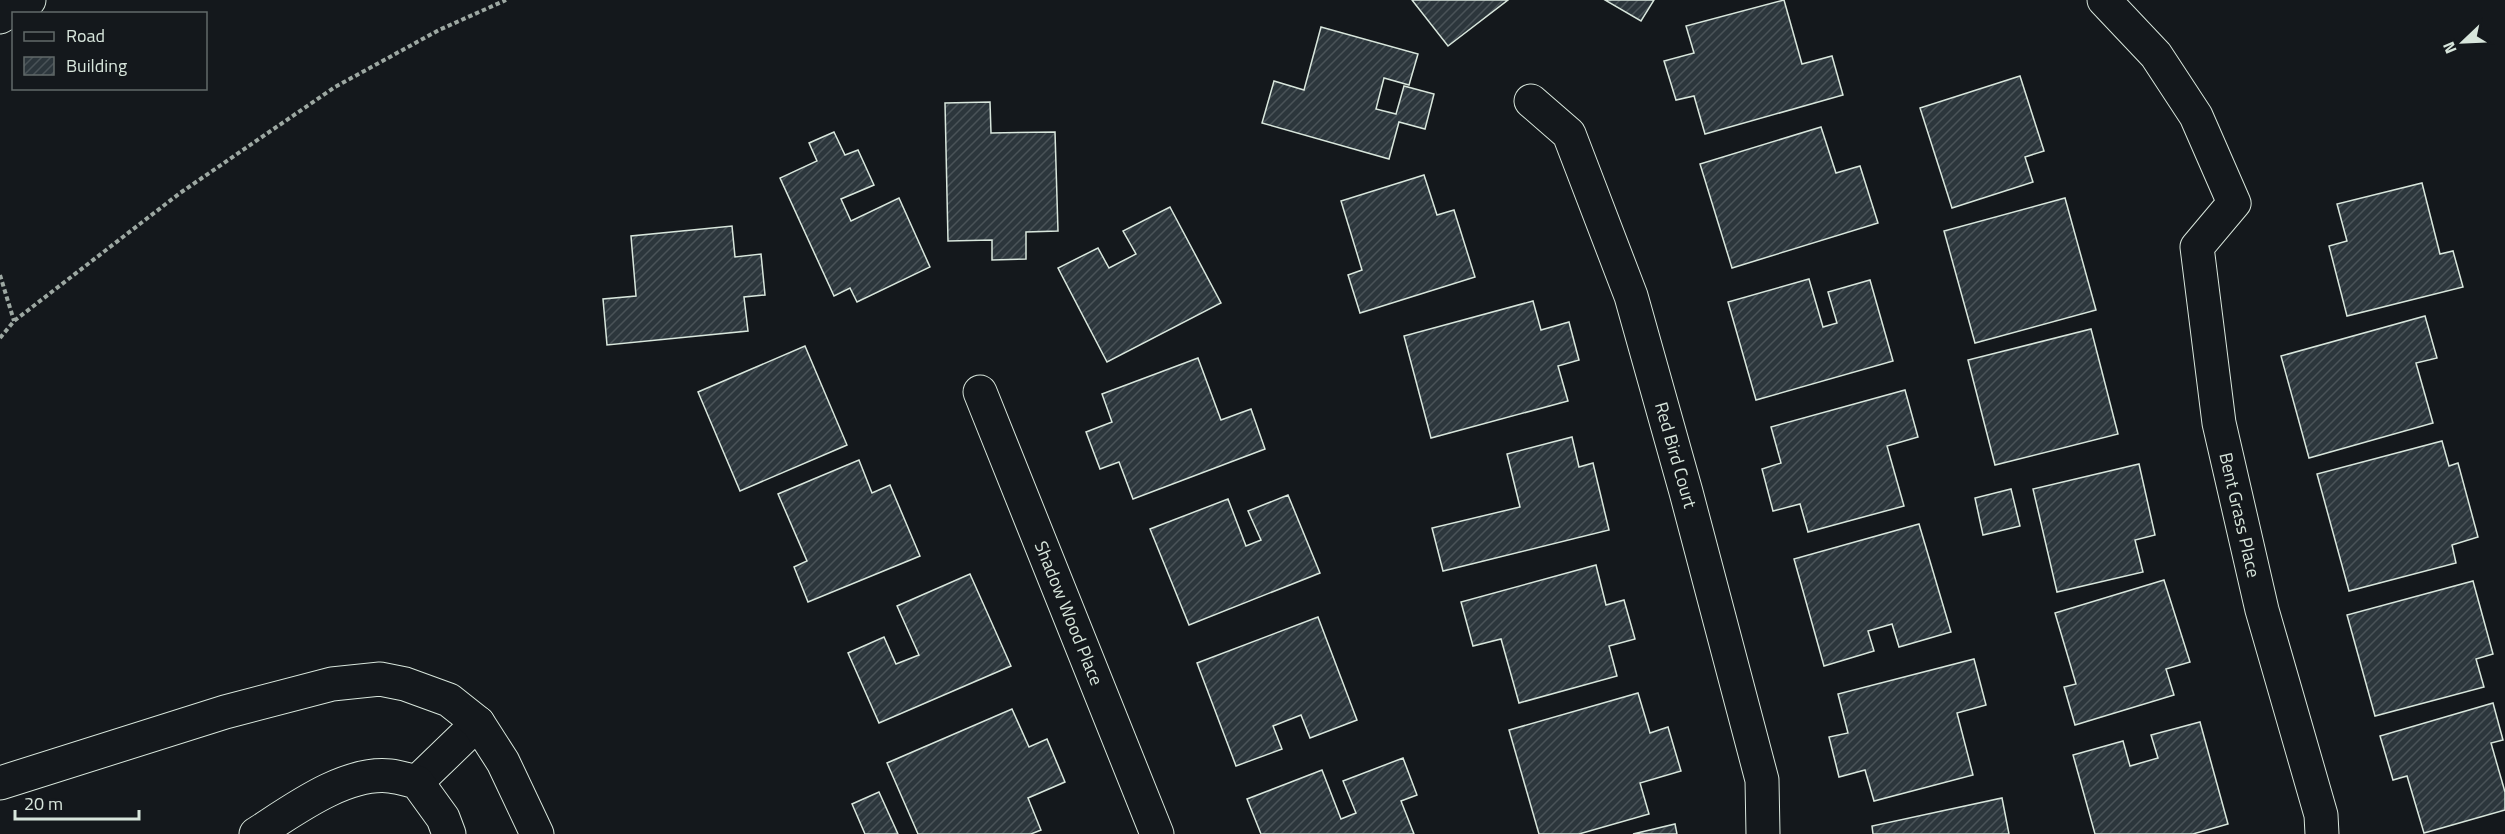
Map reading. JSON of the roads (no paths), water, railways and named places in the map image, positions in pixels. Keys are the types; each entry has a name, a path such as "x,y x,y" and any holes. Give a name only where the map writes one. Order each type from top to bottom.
{"street":[{"path":"0,17 29,0"},
{"name":"Bent Grass Place","path":"2104,0 2156,55 2196,116 2234,203 2197,248 2218,423 2262,610 2321,815 2322,834"},
{"name":"Red Bird Court","path":"1531,101 1569,134 1631,296 1686,492 1762,780 1763,834"},
{"name":"Shadow Wood Place","path":"980,392 1157,834"},
{"path":"0,783 225,712 332,684 380,679 405,684 448,700 478,723 503,762 537,834"},
{"path":"417,782 478,723"},
{"path":"256,834 313,798 358,778 388,776 417,782 443,818 449,834"}]}
